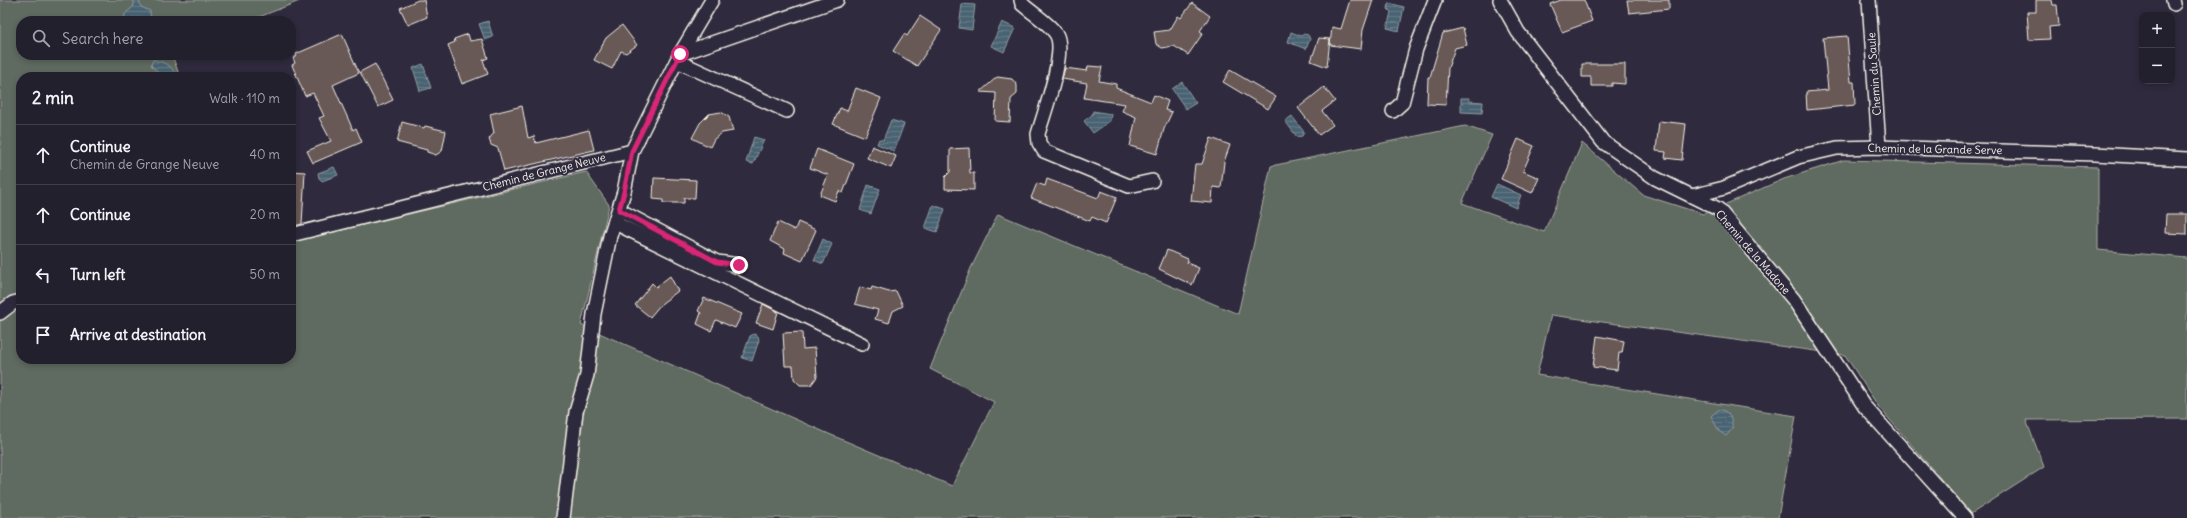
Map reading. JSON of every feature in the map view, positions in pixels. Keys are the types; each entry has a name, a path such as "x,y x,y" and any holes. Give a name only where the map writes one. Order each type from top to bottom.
{"street":[{"path":"563,518 576,412 587,374 594,314 614,223 624,192 632,151 678,57 712,0"},
{"path":"678,57 838,0"},
{"path":"1021,0 1022,4 1055,33 1060,41 1060,55 1038,134 1039,143 1044,151 1129,186 1152,181"},
{"path":"1393,111 1402,103 1416,48 1435,0"},
{"name":"Chemin de la Madone","path":"1500,0 1518,32 1603,142 1655,178 1718,209 1794,300 1865,407 1965,518"},
{"name":"Chemin du Saule","path":"1869,0 1879,147"},
{"path":"678,57 787,111"},
{"name":"Chemin de la Grande Serve","path":"1692,196 1724,188 1798,157 1837,148 1879,147 2187,159"},
{"name":"Chemin de Grange Neuve","path":"296,234 632,151"},
{"path":"619,210 717,262 739,265"},
{"path":"614,223 862,344"},
{"path":"0,313 16,302"}],"green space":[{"path":"0,0 302,0 262,16 16,16 16,60 174,60 178,72 16,72 16,364 296,364 296,241 586,172 609,205 581,325 829,434 952,486 994,402 930,369 971,268 998,214 1238,314 1271,166 1465,126 1492,135 1462,203 1544,232 1582,143 1643,195 1703,214 1784,179 1844,160 2098,167 2098,250 2187,258 2187,419 2026,420 2044,467 1971,514 1878,406 1845,355 1551,315 1537,375 1796,416 1778,518 0,518"}],"water":[{"path":"134,0 139,0 141,7 150,11 150,16 125,16 134,6"},
{"path":"1389,3 1404,7 1399,31 1387,28 1391,12 1388,9"},
{"path":"962,4 975,5 972,30 959,28"},
{"path":"488,21 493,37 485,40 479,24"},
{"path":"1002,22 1015,28 1004,52 991,46"},
{"path":"1291,32 1301,36 1304,34 1308,35 1310,39 1306,49 1288,42"},
{"path":"153,60 164,63 174,72 157,72 151,65"},
{"path":"423,64 431,88 420,91 413,68"},
{"path":"1182,82 1196,103 1186,109 1172,89"},
{"path":"1461,98 1469,98 1469,101 1483,102 1482,113 1461,112"},
{"path":"1093,111 1111,114 1110,121 1093,133 1084,121 1092,115"},
{"path":"1292,116 1304,132 1302,136 1297,137 1285,121"},
{"path":"891,120 904,124 894,151 877,144 879,139 883,140"},
{"path":"754,137 764,140 753,164 746,162"},
{"path":"334,167 338,175 322,181 319,178 318,173"},
{"path":"1497,184 1521,195 1516,208 1491,197"},
{"path":"868,185 880,189 871,214 860,210"},
{"path":"933,205 945,209 937,232 925,228"},
{"path":"823,239 832,244 823,264 814,260"},
{"path":"754,334 758,336 759,340 752,361 742,358 750,336"},
{"path":"1718,410 1728,413 1732,422 1732,429 1726,436 1719,431 1711,416"}],"building":[{"path":"418,0 424,0 427,17 408,25 400,8"},
{"path":"1350,0 1373,0 1363,30 1361,49 1330,45 1332,27 1341,29"},
{"path":"1561,0 1584,0 1592,21 1562,32 1550,4"},
{"path":"1627,0 1669,0 1669,9 1629,13"},
{"path":"2036,0 2052,0 2053,5 2057,5 2059,26 2049,27 2050,39 2029,40 2027,12 2036,12"},
{"path":"1192,3 1210,16 1200,31 1203,33 1188,55 1174,46 1162,48 1156,44 1154,32 1170,30 1178,16 1181,18"},
{"path":"920,16 941,30 917,66 893,51 904,34 907,36"},
{"path":"622,25 637,45 626,53 621,51 612,69 594,60 606,38"},
{"path":"1463,28 1467,45 1455,48 1448,68 1446,105 1427,104 1428,77 1430,77 1443,33"},
{"path":"342,34 359,73 333,85 353,130 356,128 362,142 313,163 307,151 331,141 319,118 324,116 313,93 305,96 292,65 295,63 294,60 296,60 296,54"},
{"path":"468,34 470,41 482,39 488,58 483,60 488,74 462,84 448,45 455,42 454,39"},
{"path":"1847,36 1851,82 1854,82 1855,105 1807,110 1806,92 1828,90 1823,38"},
{"path":"1319,38 1330,39 1327,67 1311,61"},
{"path":"375,64 393,100 378,107 360,72"},
{"path":"1582,64 1625,64 1625,84 1612,83 1612,86 1591,86 1591,77 1582,77"},
{"path":"1088,66 1102,67 1099,81 1116,84 1116,88 1151,102 1154,95 1168,101 1165,110 1172,112 1164,129 1157,154 1130,146 1136,117 1122,111 1125,104 1084,98 1087,83 1062,79 1065,68 1087,71"},
{"path":"1230,70 1276,97 1268,109 1223,82"},
{"path":"997,77 1012,79 1017,85 1017,94 1011,99 1010,122 995,121 996,93 980,92"},
{"path":"1324,87 1335,101 1322,111 1333,125 1319,135 1298,108"},
{"path":"856,88 881,98 865,137 833,124 840,108 847,111"},
{"path":"522,106 528,138 534,136 536,143 589,130 594,150 504,171 498,148 491,145 489,139 494,133 490,114"},
{"path":"721,112 729,117 733,131 722,133 714,139 710,147 692,138 700,123 709,114"},
{"path":"1659,121 1686,124 1682,160 1665,158 1666,152 1656,151"},
{"path":"402,122 424,128 425,126 446,131 442,151 436,155 427,152 427,150 397,142"},
{"path":"1211,138 1230,145 1224,162 1221,188 1213,187 1212,203 1191,201 1195,164 1202,164"},
{"path":"1518,139 1534,146 1523,171 1539,178 1532,193 1501,179"},
{"path":"872,146 896,156 891,168 867,158"},
{"path":"969,148 970,173 974,173 974,190 945,189 945,177 950,172 950,149"},
{"path":"817,149 854,164 843,193 839,191 835,201 820,195 828,175 810,168"},
{"path":"296,171 305,172 302,224 296,226"},
{"path":"654,178 696,180 695,198 684,198 684,203 663,203 663,200 653,199"},
{"path":"1047,179 1098,198 1101,191 1117,197 1106,223 1092,217 1090,221 1031,198 1037,183 1045,186"},
{"path":"2166,214 2187,214 2187,234 2165,233"},
{"path":"778,222 795,230 798,222 816,230 802,261 784,253 785,249 770,241"},
{"path":"1167,250 1188,259 1187,263 1199,268 1192,285 1159,269"},
{"path":"670,276 678,291 661,304 650,317 635,305 652,283 656,287"},
{"path":"860,287 871,290 872,287 889,292 896,291 903,306 893,311 889,323 875,319 878,310 855,304"},
{"path":"704,298 742,314 735,328 716,320 711,331 697,324 701,313 698,311"},
{"path":"763,304 778,312 773,329 756,323"},
{"path":"802,332 803,349 815,348 817,377 811,385 800,385 794,379 793,366 785,366 783,333"},
{"path":"1597,336 1624,341 1622,353 1619,353 1617,370 1593,367"}],"route":[{"path":"680,54 632,151 619,210 717,262 739,265"}]}
